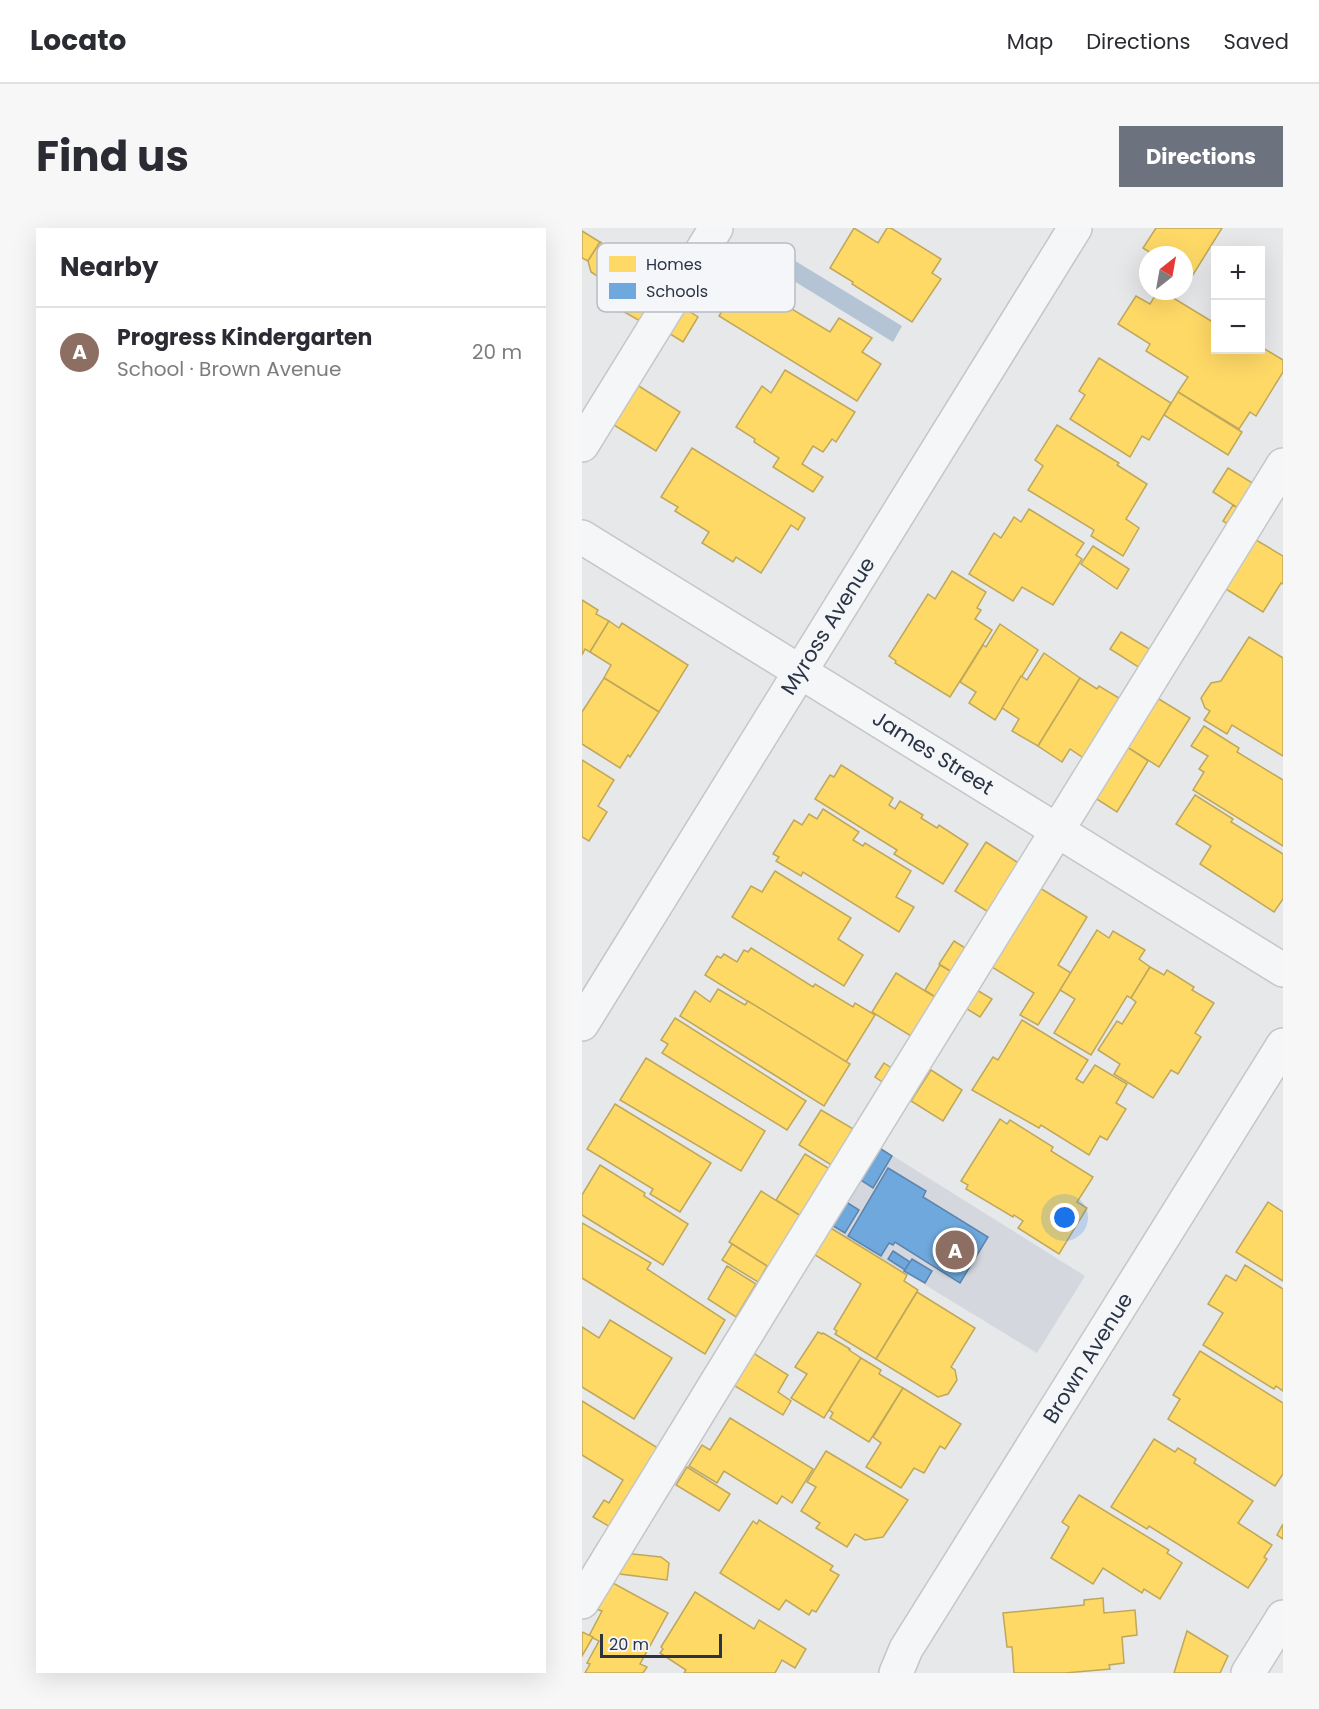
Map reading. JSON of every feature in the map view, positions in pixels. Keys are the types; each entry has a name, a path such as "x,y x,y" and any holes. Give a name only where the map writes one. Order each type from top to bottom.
{"street":[{"path":"707,243 716,228"},
{"name":"Myross Avenue","path":"582,1024 1075,228"},
{"path":"582,445 664,312"},
{"path":"582,1602 863,1142 1283,465"},
{"name":"James Street","path":"582,537 1283,970"},
{"name":"Brown Avenue","path":"896,1673 906,1649 1283,1045"},
{"path":"1248,1673 1283,1617"}],"shaded area":[{"path":"874,1144 1085,1276 1037,1353 825,1224"}],"water":[{"path":"795,261 902,326 893,342 795,282"}],"building: Homes":[{"path":"854,228 878,243 887,228 891,228 941,259 932,273 941,279 912,322 830,268"},
{"path":"1156,228 1222,228 1193,275 1193,246 1144,246"},
{"path":"582,231 600,242 597,243 588,261 582,258"},
{"path":"597,247 597,276 591,272 588,261"},
{"path":"1136,296 1139,300 1150,304 1152,300 1177,300 1211,321 1211,354 1265,354 1265,349 1283,360 1283,372 1256,416 1250,412 1239,429 1178,392 1188,377 1146,351 1150,344 1118,324"},
{"path":"795,311 830,332 839,318 872,338 862,352 881,364 857,401 719,316 721,312"},
{"path":"624,312 646,312 640,321"},
{"path":"680,312 690,312 698,317 683,342 667,332"},
{"path":"1099,358 1171,403 1149,440 1142,436 1130,457 1070,419 1085,395 1079,391"},
{"path":"785,370 855,412 836,442 832,439 823,452 813,446 802,464 823,477 813,492 773,467 779,458 736,427 762,386 771,393"},
{"path":"634,383 680,412 656,451 609,422"},
{"path":"1178,392 1242,432 1228,455 1164,415"},
{"path":"1057,425 1119,463 1117,465 1147,484 1126,519 1139,528 1123,556 1091,536 1094,530 1028,490 1043,466 1035,460"},
{"path":"692,448 805,518 798,530 791,525 761,573 736,557 733,562 702,543 709,532 675,511 678,507 661,497"},
{"path":"1228,468 1259,487 1244,512 1213,492"},
{"path":"1233,505 1244,512 1234,528 1223,521"},
{"path":"1029,509 1084,543 1076,555 1082,559 1053,605 1022,587 1013,601 969,574 994,533 1001,538 1014,517 1021,522"},
{"path":"1251,537 1283,556 1283,584 1281,583 1263,612 1221,586"},
{"path":"1093,546 1129,569 1117,589 1081,564"},
{"path":"952,571 986,592 977,608 981,610 975,619 992,630 950,697 895,663 896,661 889,656 928,594 935,599"},
{"path":"582,600 598,610 596,614 609,621 590,652 585,649 582,655"},
{"path":"609,621 619,628 622,623 688,665 659,712 604,678 611,665 590,652"},
{"path":"1000,624 1038,650 995,720 969,703 976,692 960,682 983,645 986,647"},
{"path":"1121,632 1151,650 1140,668 1110,649"},
{"path":"1249,637 1283,658 1283,756 1232,725 1227,734 1204,720 1210,711 1205,708 1201,698 1211,683 1221,681"},
{"path":"1044,653 1080,678 1038,746 1012,731 1019,719 1002,708 1021,676 1027,680"},
{"path":"604,678 659,712 630,757 628,755 620,768 582,744 582,712"},
{"path":"1080,678 1097,689 1099,686 1119,698 1103,725 1088,761 1070,749 1062,762 1038,746"},
{"path":"1154,696 1190,718 1159,767 1124,745"},
{"path":"1204,726 1239,748 1237,752 1283,780 1283,846 1193,790 1204,772 1199,769 1208,756 1191,746"},
{"path":"1124,745 1148,761 1117,812 1092,796"},
{"path":"582,760 614,780 598,806 607,812 589,841 582,837"},
{"path":"841,765 893,798 889,805 895,809 900,801 923,815 921,818 937,828 939,825 968,844 943,884 894,854 897,850 815,799 830,775 834,777"},
{"path":"1195,795 1233,819 1231,822 1283,854 1283,899 1274,912 1200,864 1211,846 1176,824"},
{"path":"823,809 859,832 853,840 863,846 865,843 911,871 896,897 914,907 899,932 803,872 801,876 776,861 779,857 773,854 794,820 802,825 809,814 817,819"},
{"path":"986,842 1023,866 993,915 955,891"},
{"path":"775,871 851,918 838,939 863,955 844,986 732,917 751,886 762,892"},
{"path":"1040,888 1087,917 1058,965 1071,973 1038,1025 1020,1015 1034,993 992,967"},
{"path":"1097,930 1109,938 1113,931 1145,950 1139,959 1150,967 1131,998 1127,996 1091,1055 1054,1033 1075,999 1060,990"},
{"path":"954,941 970,951 955,974 939,964"},
{"path":"751,948 813,987 815,984 853,1007 855,1003 875,1015 846,1062 705,975 717,956 721,958 724,954 737,962 744,950 748,952"},
{"path":"940,965 955,974 940,1000 925,990"},
{"path":"1150,967 1164,975 1167,970 1194,987 1192,990 1214,1003 1195,1033 1201,1037 1178,1074 1171,1070 1153,1098 1114,1074 1120,1064 1098,1050 1117,1021 1122,1024 1136,1002 1131,998"},
{"path":"896,973 935,997 911,1036 872,1012"},
{"path":"718,989 745,1005 748,1001 850,1064 824,1106 680,1016 695,991 710,1002"},
{"path":"975,989 992,999 980,1017 964,1007"},
{"path":"675,1018 806,1101 787,1130 662,1053 668,1044 661,1040"},
{"path":"1022,1020 1088,1060 1076,1079 1083,1083 1095,1065 1127,1084 1116,1103 1126,1109 1107,1140 1100,1136 1089,1155 1041,1125 1039,1128 972,1090 993,1057 998,1060"},
{"path":"646,1058 765,1131 741,1171 620,1100"},
{"path":"884,1063 896,1071 887,1085 875,1077"},
{"path":"931,1070 962,1090 943,1121 911,1101"},
{"path":"615,1104 711,1163 680,1212 650,1194 653,1189 587,1149"},
{"path":"821,1110 855,1130 833,1166 799,1145"},
{"path":"1000,1119 1007,1124 1010,1120 1053,1147 1051,1151 1093,1177 1077,1202 1087,1208 1059,1254 1018,1228 1023,1221 966,1189 968,1185 961,1181"},
{"path":"805,1154 833,1171 804,1218 776,1200"},
{"path":"600,1165 645,1193 644,1196 688,1224 663,1265 582,1215 582,1195"},
{"path":"761,1191 804,1218 772,1269 729,1242"},
{"path":"1268,1202 1283,1212 1283,1281 1236,1252"},
{"path":"582,1223 651,1263 647,1269 725,1320 705,1354 582,1278"},
{"path":"829,1227 907,1275 904,1281 918,1290 876,1359 835,1334 837,1331 834,1329 861,1284 812,1253"},
{"path":"732,1244 767,1266 758,1282 722,1260"},
{"path":"1245,1265 1283,1289 1283,1391 1276,1386 1274,1389 1203,1345 1223,1313 1208,1304 1226,1275 1236,1281"},
{"path":"727,1266 756,1284 736,1317 708,1299"},
{"path":"917,1292 975,1328 951,1367 955,1370 957,1380 948,1394 938,1397 876,1359"},
{"path":"610,1320 672,1358 634,1419 582,1387 582,1327 599,1338"},
{"path":"818,1332 850,1349 861,1358 824,1418 791,1398 807,1374 795,1367"},
{"path":"750,1351 788,1375 778,1392 791,1401 783,1415 730,1383"},
{"path":"1200,1351 1283,1403 1283,1474 1275,1486 1168,1419 1180,1399 1173,1395"},
{"path":"861,1358 881,1370 879,1374 903,1388 869,1442 830,1418 833,1413 829,1410"},
{"path":"903,1388 961,1424 945,1449 940,1446 924,1473 914,1468 901,1488 866,1467 881,1443 873,1437"},
{"path":"582,1401 661,1450 612,1528 593,1517 604,1500 609,1503 623,1480 582,1455"},
{"path":"730,1418 813,1469 792,1503 782,1496 777,1504 724,1471 717,1483 689,1466 702,1445 710,1450"},
{"path":"1154,1439 1175,1452 1178,1448 1196,1459 1194,1463 1253,1501 1238,1523 1272,1545 1264,1557 1267,1559 1248,1588 1149,1526 1147,1529 1111,1507"},
{"path":"826,1451 908,1500 883,1537 865,1540 855,1534 847,1547 816,1528 820,1523 801,1511 816,1487 807,1482"},
{"path":"687,1467 730,1494 719,1511 676,1485"},
{"path":"1079,1495 1169,1550 1167,1553 1182,1563 1160,1599 1144,1589 1142,1593 1103,1568 1093,1584 1051,1558 1069,1527 1062,1522"},
{"path":"759,1520 833,1566 830,1570 839,1575 816,1612 812,1610 809,1615 786,1600 779,1610 720,1573 753,1521 757,1524"},
{"path":"1283,1524 1283,1539 1277,1535"},
{"path":"623,1553 661,1557 669,1563 667,1580 620,1574"},
{"path":"611,1582 668,1613 640,1664 647,1667 643,1673 585,1673 590,1664 587,1663 599,1641 589,1636 602,1611 596,1609"},
{"path":"695,1592 754,1629 759,1620 806,1649 795,1668 782,1660 775,1673 684,1673 686,1670 660,1653 663,1649 661,1647"},
{"path":"1103,1598 1104,1613 1135,1610 1137,1635 1122,1637 1124,1663 1109,1665 1110,1669 1065,1673 1014,1673 1012,1647 1007,1647 1003,1613 1084,1605 1084,1600"},
{"path":"1187,1631 1228,1656 1220,1673 1174,1673"},
{"path":"582,1632 593,1637 582,1656"}],"building: Schools":[{"path":"875,1145 892,1156 873,1188 856,1177"},
{"path":"888,1168 926,1191 923,1197 988,1237 960,1283 895,1242 893,1245 889,1243 881,1256 848,1236"},
{"path":"843,1200 859,1210 845,1233 828,1223"},
{"path":"893,1251 910,1262 905,1270 888,1259"},
{"path":"912,1259 932,1271 925,1283 904,1271"}],"place":[{"name":"Progress Kindergarten","path":"955,1250"}]}
